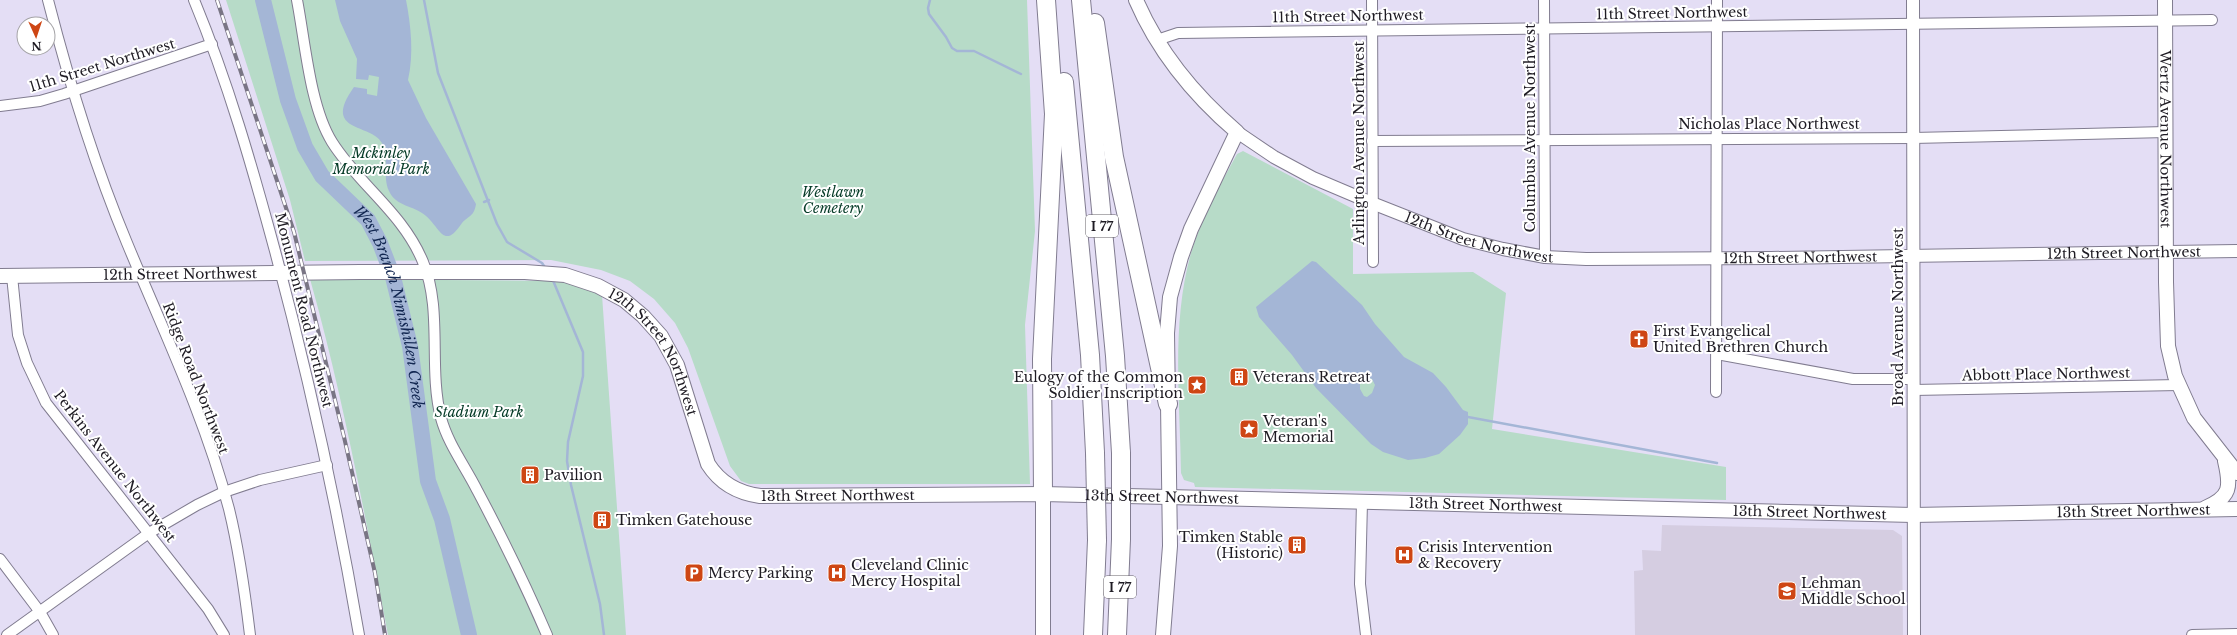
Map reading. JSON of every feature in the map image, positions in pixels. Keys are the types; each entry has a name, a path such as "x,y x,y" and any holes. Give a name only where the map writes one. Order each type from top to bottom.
{"highway":[{"path":"1043,494 1042,352 1054,114 1046,0"},
{"name":"I 77","path":"1057,0 1091,376 1097,540 1093,635"},
{"name":"I 77","path":"1081,0 1112,333 1121,453 1121,539 1117,635"},
{"path":"1093,0 1106,110 1114,157 1168,404"}],"main road":[{"path":"1136,0 1157,40 1200,96 1237,132 1191,229 1174,277 1167,334 1170,498 1169,576 1163,635"},
{"name":"Wertz Avenue Northwest","path":"2165,0 2167,331 2171,358 2178,385 2194,418 2224,459 2237,473"},
{"name":"12th Street Northwest","path":"6,276 280,272 525,272 565,275 589,282 610,292 634,308 653,326 669,349 677,365 708,464 722,480 735,489"},
{"path":"2201,509 2218,502 2225,497 2229,484 2224,459"},
{"name":"13th Street Northwest","path":"735,489 760,496 1043,494 1913,515 2237,509"},
{"path":"1043,494 1043,635"}],"street":[{"name":"Ridge Road Northwest","path":"48,0 72,92 126,242 196,408 224,492 236,542 250,635"},
{"name":"Monument Road Northwest","path":"194,0 212,44 259,193 280,272 327,464 359,635"},
{"path":"298,0 312,85 331,140 405,230 418,250 421,272 432,297 437,394 444,427 477,489 547,635"},
{"name":"Arlington Avenue Northwest","path":"1372,0 1373,262"},
{"name":"Columbus Avenue Northwest","path":"1544,0 1545,257"},
{"path":"1716,392 1717,0"},
{"name":"Broad Avenue Northwest","path":"1913,0 1914,635"},
{"name":"11th Street Northwest","path":"1157,40 1178,33 2166,19 2212,20"},
{"name":"11th Street Northwest","path":"0,106 40,101 72,92 212,44"},
{"name":"12th Street Northwest","path":"1237,132 1274,157 1313,178 1372,203 1463,239 1545,257 1716,258 2237,251"},
{"name":"Nicholas Place Northwest","path":"1372,141 1913,138 2166,132"},
{"name":"Perkins Avenue Northwest","path":"6,276 18,335 35,383 46,403 149,533 208,610 224,635"},
{"name":"Abbott Place Northwest","path":"1717,354 1853,379 1913,384 2178,385"},
{"path":"7,635 149,533 224,492 279,475 327,464"},
{"path":"1362,502 1360,584 1366,635"},
{"path":"0,559 40,612 53,635"},
{"path":"2192,635 2237,634"}],"shaded area":[{"path":"1662,525 1893,530 1902,536 1903,635 1635,635 1634,571 1643,570 1642,550 1661,551"}],"green space":[{"name":"Westlawn Cemetery","path":"226,0 1027,0 1035,231 1025,325 1030,484 749,484 741,481 730,466 688,348 675,323 654,299 630,281 601,270 551,260 305,261 290,200"},
{"path":"1243,151 1353,209 1353,274 1473,272 1506,293 1492,429 1726,467 1726,500 1195,487 1194,483 1184,480 1181,473 1178,362 1181,307 1185,280 1195,240 1205,215 1237,154"},
{"name":"Stadium Park","path":"310,279 569,281 602,295 626,635 388,635 343,412"}],"water":[{"path":"335,0 406,0 411,40 411,60 408,80 426,118 476,204 472,214 451,235 447,236 443,234 421,212 401,203 392,196 387,185 385,155 382,143 368,132 345,120 343,112 345,102 354,87 367,89 367,94 377,96 379,77 369,75 368,80 356,79 357,59 340,21"},
{"path":"1312,261 1316,262 1362,305 1375,324 1404,357 1433,373 1446,387 1463,410 1468,412 1468,424 1460,435 1439,454 1425,458 1408,460 1383,452 1371,444 1316,388 1292,355 1259,317 1256,307","holes":["1366,377 1372,379 1375,385 1372,393 1367,397 1364,396 1360,389 1360,382"]}],"waterway":[{"name":"West Branch Nimishillen Creek","path":"263,0 288,100 305,147 322,176 368,220 380,243 393,277 410,346 428,481 442,519 469,635"},
{"path":"424,0 438,73 497,224 507,242 542,263 546,269"},
{"path":"930,0 928,8 929,14 952,48 957,51 974,51 1021,74"},
{"path":"484,202 489,200"},
{"path":"552,278 583,352 583,376 568,442 567,461 571,485 600,604 604,635"},
{"path":"1468,417 1717,463"}],"railway":[{"path":"217,0 294,232 344,437 375,573 385,635"}],"place":[{"name":"First Evangelical United Brethren Church","path":"1639,339"},
{"name":"Veterans Retreat","path":"1239,377"},
{"name":"Eulogy of the Common Soldier Inscription","path":"1197,385"},
{"name":"Veteran's Memorial","path":"1249,429"},
{"name":"Pavilion","path":"530,475"},
{"name":"Timken Gatehouse","path":"602,520"},
{"name":"Timken Stable (Historic)","path":"1297,545"},
{"name":"Crisis Intervention & Recovery","path":"1404,555"},
{"name":"Mercy Parking","path":"694,573"},
{"name":"Cleveland Clinic Mercy Hospital","path":"837,573"},
{"name":"Lehman Middle School","path":"1787,591"}],"park label":[{"name":"Mckinley Memorial Park","path":"381,162"}]}
